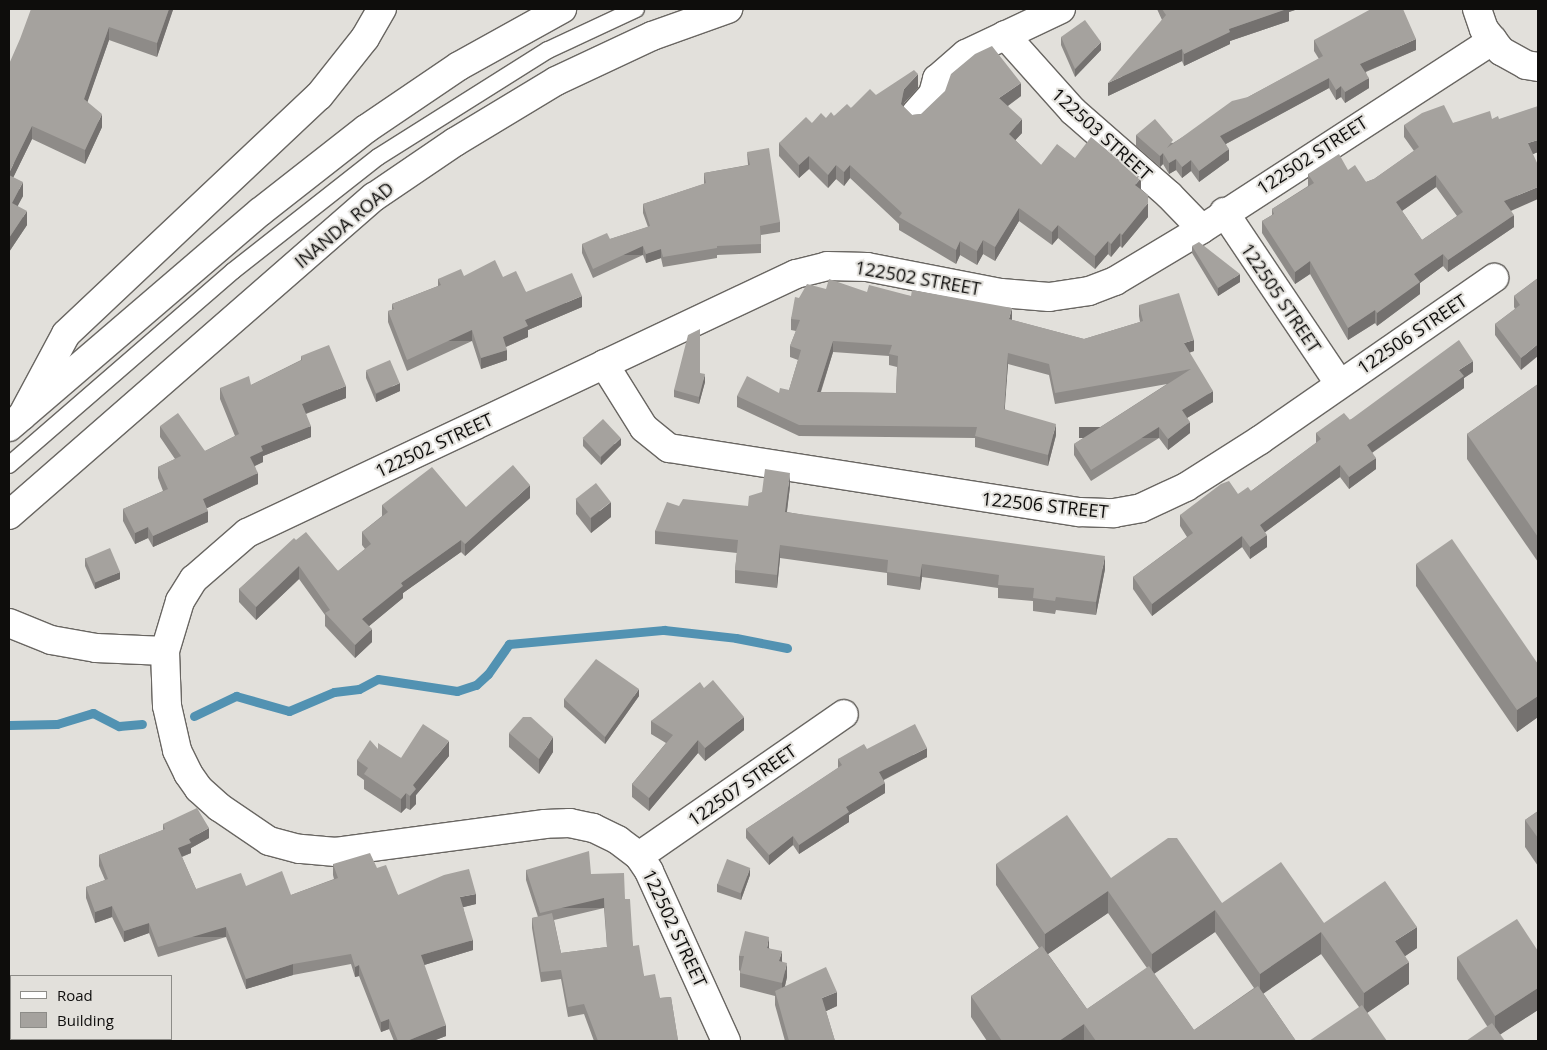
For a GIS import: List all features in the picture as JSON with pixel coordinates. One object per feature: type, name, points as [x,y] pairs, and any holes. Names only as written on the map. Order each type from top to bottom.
[{"type":"street","points":[[16,422],[66,334],[319,96],[365,38],[382,9]]},
{"type":"street","points":[[16,422],[260,212],[366,129],[459,66],[562,9]]},
{"type":"street","name":"INANDA ROAD","points":[[9,515],[374,197],[455,142],[556,81],[652,36],[728,9]]},
{"type":"street","points":[[916,113],[934,94],[937,79],[955,62],[1061,9]]},
{"type":"street","points":[[1477,9],[1484,29],[1501,51],[1526,65],[1538,67]]},
{"type":"street","name":"122503 STREET","points":[[1006,35],[1072,111],[1169,194],[1202,229]]},
{"type":"street","name":"122502 STREET","points":[[726,1041],[668,908],[639,856],[618,840],[593,828],[570,823],[493,829],[336,852],[299,849],[269,841],[219,807],[199,789],[188,773],[178,750],[166,706],[165,651],[180,601],[194,579],[247,533],[796,274],[827,266],[867,267],[1001,293],[1071,295],[1115,281],[1202,229],[1224,212],[1493,40]]},
{"type":"street","name":"122505 STREET","points":[[1224,212],[1339,383]]},
{"type":"street","name":"122506 STREET","points":[[604,364],[644,428],[669,448],[1088,512],[1114,513],[1164,500],[1260,440],[1339,383],[1494,278]]},
{"type":"street","points":[[9,623],[51,640],[96,648],[165,651]]},
{"type":"street","name":"122507 STREET","points":[[639,856],[844,714]]},
{"type":"lane","points":[[9,465],[233,271],[378,157],[548,50],[636,9]]},
{"type":"building","points":[[31,9],[169,9],[157,43],[109,27],[84,99],[102,114],[85,150],[32,126],[9,173],[9,64]]},
{"type":"building","points":[[1162,9],[1287,9],[1229,29],[1230,32],[1184,54],[1182,49],[1108,83],[1166,15]]},
{"type":"building","points":[[1371,9],[1403,9],[1416,39],[1360,64],[1369,78],[1345,92],[1341,86],[1336,90],[1329,78],[1220,136],[1229,149],[1199,171],[1191,160],[1182,167],[1176,159],[1169,163],[1163,153],[1160,156],[1136,135],[1155,119],[1173,140],[1167,148],[1232,101],[1248,97],[1323,56],[1314,40]]},
{"type":"building","points":[[1085,20],[1101,42],[1075,69],[1061,37]]},
{"type":"building","points":[[992,46],[1021,83],[999,98],[1022,119],[1009,134],[1041,165],[1057,144],[1075,158],[1091,137],[1141,178],[1135,185],[1148,195],[1148,203],[1122,235],[1120,233],[1111,244],[1108,241],[1095,256],[1058,225],[1052,232],[1019,208],[995,247],[983,240],[977,251],[960,241],[956,250],[899,217],[902,213],[850,165],[844,172],[836,165],[828,175],[809,156],[799,165],[779,143],[806,117],[812,123],[821,113],[826,118],[831,112],[834,116],[847,104],[851,108],[870,89],[876,95],[914,70],[918,74],[904,89],[901,104],[912,115],[921,114],[945,91],[951,74],[975,54]]},
{"type":"building","points":[[1444,105],[1453,123],[1490,111],[1492,119],[1498,116],[1499,119],[1538,106],[1538,140],[1528,143],[1538,165],[1538,187],[1504,201],[1514,215],[1448,260],[1443,254],[1414,274],[1420,282],[1377,313],[1375,310],[1348,328],[1310,261],[1295,272],[1262,221],[1274,214],[1272,209],[1314,183],[1308,174],[1339,154],[1348,170],[1355,165],[1366,182],[1374,179],[1419,147],[1404,125],[1422,113]],"holes":[[[1436,175],[1463,212],[1422,240],[1396,202]]]},
{"type":"building","points":[[769,148],[780,222],[760,226],[761,244],[717,246],[717,248],[663,257],[661,249],[646,254],[643,246],[593,269],[582,244],[607,233],[610,239],[650,226],[643,204],[706,183],[704,173],[750,165],[747,152]]},
{"type":"building","points":[[9,175],[23,182],[12,203],[27,211],[9,238]]},
{"type":"building","points":[[1199,242],[1240,274],[1218,288],[1192,246]]},
{"type":"building","points":[[495,260],[503,277],[516,271],[526,292],[572,273],[582,296],[525,320],[528,326],[503,337],[507,350],[481,358],[472,330],[407,360],[388,311],[394,309],[392,304],[441,285],[438,279],[461,269],[464,276]]},
{"type":"building","points":[[1538,278],[1538,344],[1521,358],[1495,324],[1520,305],[1514,296]]},
{"type":"building","points":[[829,279],[867,292],[869,285],[911,296],[912,290],[1012,308],[1009,319],[1084,339],[1143,321],[1139,305],[1179,293],[1194,340],[1184,343],[1213,391],[1182,410],[1190,422],[1168,439],[1159,427],[1091,470],[1074,444],[1191,369],[1055,393],[1049,364],[1008,353],[1004,409],[1056,424],[1048,455],[975,436],[977,427],[799,425],[737,396],[747,376],[779,393],[780,388],[789,390],[801,350],[790,346],[800,320],[791,319],[795,297],[799,298],[807,284],[826,289]],"holes":[[[833,341],[892,345],[889,354],[898,356],[896,393],[817,392]]]},
{"type":"building","points":[[700,329],[700,373],[705,374],[699,397],[674,390],[688,335]]},
{"type":"building","points":[[1459,340],[1473,361],[1459,370],[1464,376],[1367,445],[1376,458],[1349,477],[1340,465],[1260,525],[1267,535],[1250,547],[1242,536],[1152,604],[1133,577],[1193,533],[1180,515],[1221,484],[1229,481],[1238,494],[1248,487],[1251,491],[1321,439],[1316,433],[1344,413],[1350,420]]},
{"type":"building","points":[[329,345],[346,386],[302,404],[311,426],[261,446],[263,451],[250,457],[258,473],[203,499],[208,511],[153,536],[148,527],[135,533],[123,509],[168,489],[158,467],[181,456],[160,426],[178,413],[205,451],[239,434],[220,388],[249,376],[251,385],[302,360],[301,356]]},
{"type":"building","points":[[390,360],[400,383],[376,393],[366,370]]},
{"type":"building","points":[[1538,384],[1538,537],[1467,434]]},
{"type":"building","points":[[603,419],[621,438],[600,457],[583,438]]},
{"type":"building","points":[[513,465],[530,485],[465,544],[461,540],[401,583],[403,586],[362,619],[372,629],[355,645],[325,613],[330,610],[299,566],[256,607],[239,589],[294,538],[296,540],[306,532],[338,571],[371,544],[362,532],[388,512],[382,505],[432,467],[466,507]]},
{"type":"building","points":[[765,469],[790,473],[785,512],[1105,556],[1096,602],[1056,597],[1055,601],[1033,598],[1034,588],[998,585],[999,575],[922,564],[920,577],[887,572],[888,560],[780,545],[777,575],[735,570],[738,540],[655,531],[667,502],[679,506],[683,499],[748,506],[749,496],[762,492]]},
{"type":"building","points":[[596,483],[611,502],[590,518],[576,499]]},
{"type":"building","points":[[1452,539],[1538,664],[1538,696],[1517,710],[1416,564]]},
{"type":"building","points":[[110,548],[120,572],[95,582],[85,559]]},
{"type":"building","points":[[596,659],[639,689],[605,737],[564,699]]},
{"type":"building","points":[[713,680],[744,717],[705,748],[698,740],[649,798],[632,784],[673,735],[651,721],[700,682],[704,688]]},
{"type":"building","points":[[523,717],[531,717],[553,737],[539,759],[509,733]]},
{"type":"building","points":[[423,724],[449,741],[413,785],[416,789],[410,796],[406,793],[401,799],[364,774],[368,768],[357,760],[370,740],[378,749],[378,743],[401,758]]},
{"type":"building","points":[[915,724],[927,748],[879,772],[885,783],[846,807],[849,812],[799,845],[793,836],[769,855],[746,829],[842,765],[838,759],[864,744],[867,749]]},
{"type":"building","points":[[197,808],[209,828],[189,839],[191,843],[178,848],[196,889],[241,873],[246,886],[282,871],[291,895],[338,878],[333,864],[370,853],[377,868],[386,865],[398,895],[444,875],[469,869],[476,894],[460,897],[473,940],[421,955],[446,1025],[407,1041],[398,1041],[389,1019],[381,1022],[359,965],[355,967],[351,954],[293,964],[246,979],[226,927],[158,947],[149,923],[124,931],[112,906],[95,912],[86,887],[108,879],[99,855],[165,829],[163,824]]},
{"type":"building","points":[[1538,811],[1538,838],[1525,820]]},
{"type":"building","points":[[1067,815],[1111,878],[1168,838],[1177,838],[1222,903],[1281,862],[1324,923],[1385,881],[1417,927],[1395,941],[1409,962],[1364,993],[1321,932],[1260,974],[1215,910],[1152,954],[1108,891],[1045,934],[996,864]]},
{"type":"building","points":[[589,851],[591,874],[624,873],[625,899],[630,899],[633,946],[639,945],[644,976],[655,974],[660,998],[671,997],[678,1040],[598,1041],[584,1004],[568,1007],[561,970],[541,972],[532,918],[552,913],[561,953],[607,947],[604,898],[540,913],[526,870]]},
{"type":"building","points":[[727,859],[750,868],[741,893],[717,884]]},
{"type":"building","points":[[1517,919],[1538,951],[1538,988],[1495,1016],[1457,957]]},
{"type":"building","points":[[745,931],[769,937],[767,948],[782,951],[779,961],[787,963],[782,983],[740,973],[744,956],[739,956]]},
{"type":"building","points":[[1042,946],[1087,1009],[1149,966],[1194,1030],[1258,986],[1296,1041],[1096,1041],[1084,1024],[1059,1041],[1002,1041],[971,996]]},
{"type":"building","points":[[826,967],[837,992],[822,998],[835,1041],[789,1041],[775,991]]},
{"type":"building","points":[[1362,1005],[1387,1041],[1309,1041]]},
{"type":"building","points":[[1492,1023],[1505,1041],[1466,1041]]},
{"type":"waterway","points":[[194,716],[236,696],[289,711],[334,692],[359,689],[378,679],[457,691],[476,685],[488,674],[509,644],[664,630],[736,638],[787,648]]},
{"type":"waterway","points":[[9,725],[57,724],[93,713],[119,726],[142,724]]}]
